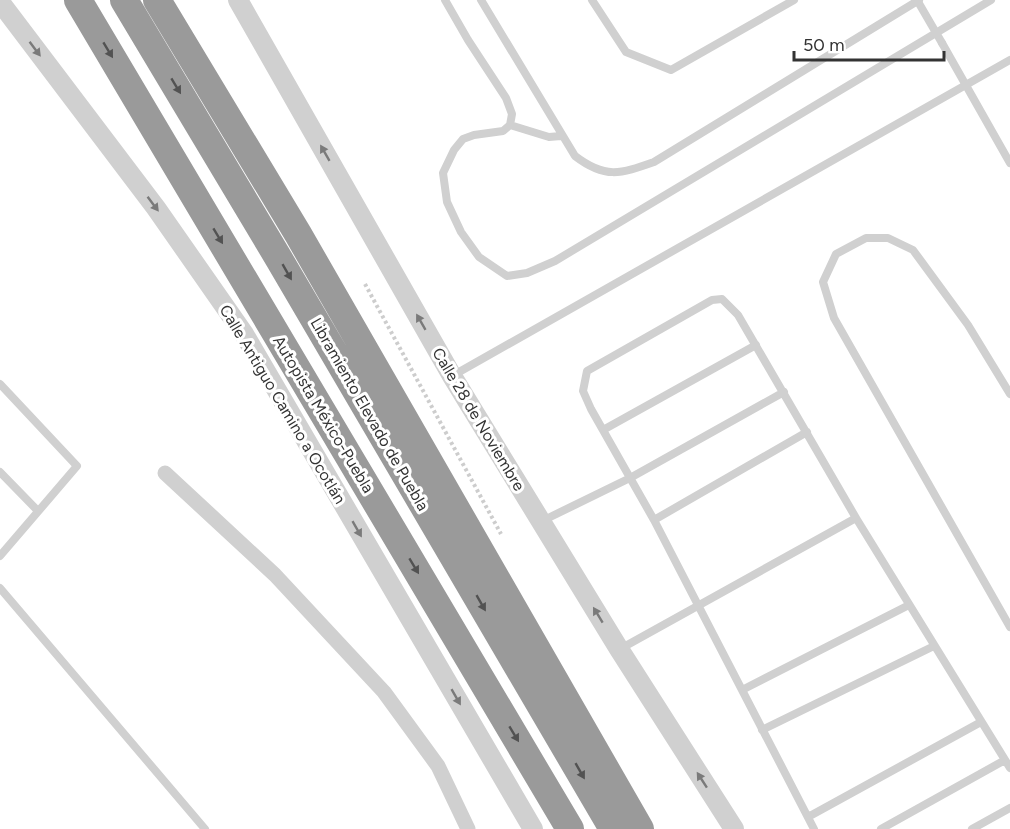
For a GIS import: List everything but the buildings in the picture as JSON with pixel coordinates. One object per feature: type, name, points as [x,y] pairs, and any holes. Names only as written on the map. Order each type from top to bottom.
[{"type":"highway","name":"Autopista México-Puebla","points":[[78,0],[570,829]]},
{"type":"highway","name":"Libramiento Elevado de Puebla","points":[[124,0],[285,269],[613,829]]},
{"type":"highway","name":"Libramiento Elevado de Puebla","points":[[157,0],[310,254],[640,829]]},
{"type":"highway","points":[[177,0],[648,829]]},
{"type":"street","name":"Calle 28 de Noviembre","points":[[238,0],[452,376],[619,649],[734,829]]},
{"type":"street","name":"Calle Antiguo Camino a Ocotlán","points":[[0,2],[156,208],[244,334],[533,829]]},
{"type":"street","points":[[165,473],[275,575],[384,692],[438,766],[468,829]]},
{"type":"lane","points":[[445,0],[506,98],[512,114],[510,125],[503,131],[463,139],[454,150],[443,173],[447,202],[461,232],[479,257],[507,276],[527,273],[555,261],[991,0]]},
{"type":"lane","points":[[481,0],[574,156],[590,168],[606,172],[624,172],[654,162],[918,0],[1010,163]]},
{"type":"lane","points":[[592,0],[626,52],[671,70],[794,0]]},
{"type":"lane","points":[[452,376],[1010,60]]},
{"type":"lane","points":[[510,125],[549,137],[561,135]]},
{"type":"lane","points":[[1010,394],[968,325],[913,250],[888,238],[866,238],[836,254],[823,282],[834,318],[1010,627]]},
{"type":"lane","points":[[814,829],[654,520],[583,391],[587,371],[712,300],[722,299],[738,315],[856,518],[1010,768]]},
{"type":"lane","points":[[603,430],[756,345]]},
{"type":"lane","points":[[0,384],[77,466],[0,556]]},
{"type":"lane","points":[[541,521],[630,478],[784,392]]},
{"type":"lane","points":[[654,520],[807,432]]},
{"type":"lane","points":[[0,472],[39,511]]},
{"type":"lane","points":[[619,649],[856,518]]},
{"type":"lane","points":[[0,588],[205,829]]},
{"type":"lane","points":[[742,690],[909,605]]},
{"type":"lane","points":[[762,730],[934,646]]},
{"type":"lane","points":[[808,817],[981,722]]},
{"type":"lane","points":[[880,829],[1005,760]]},
{"type":"lane","points":[[972,829],[1010,808]]},
{"type":"path","points":[[365,284],[506,543]]}]
